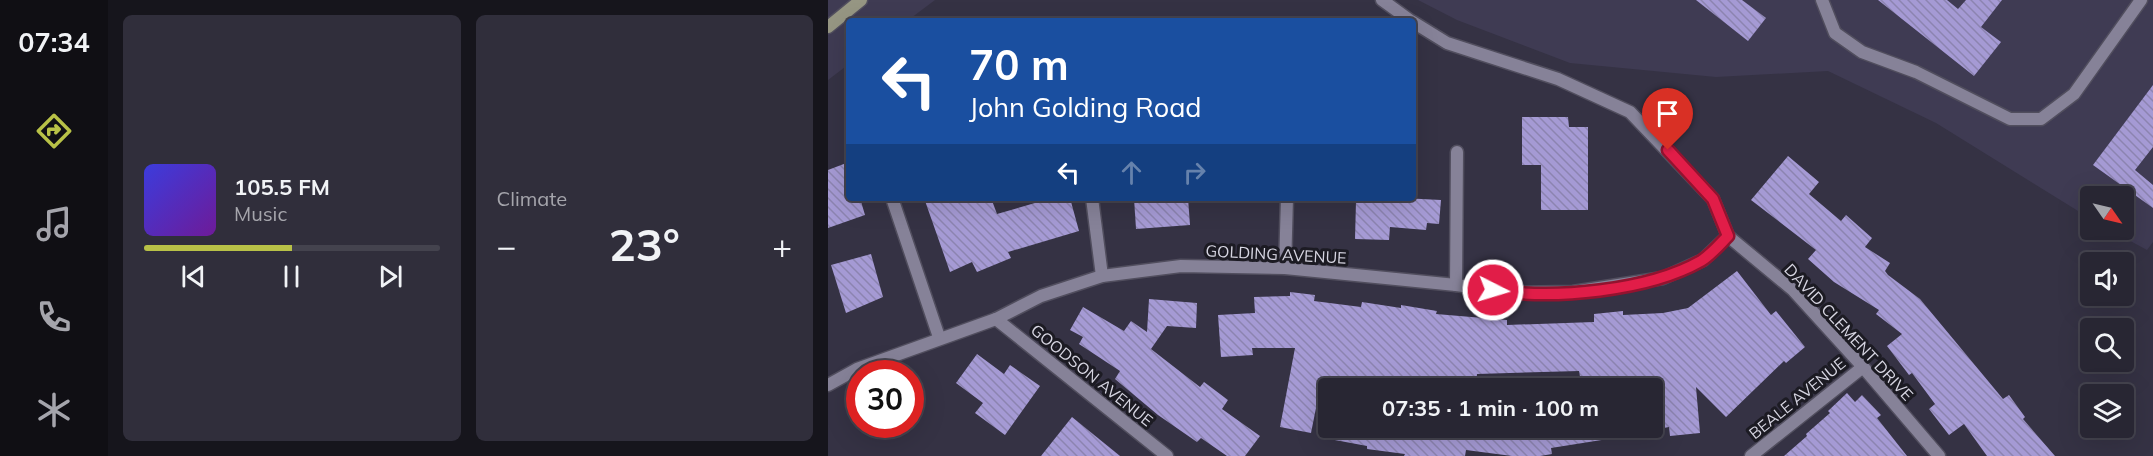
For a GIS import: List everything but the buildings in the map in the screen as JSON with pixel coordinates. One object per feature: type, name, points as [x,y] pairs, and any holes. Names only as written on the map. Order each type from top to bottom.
[{"type":"street","points":[[828,27],[861,0]]},
{"type":"street","points":[[1382,0],[1407,18]]},
{"type":"street","points":[[1822,0],[1835,33],[1862,52],[1916,72],[2010,119],[2041,119],[2074,94],[2141,0]]},
{"type":"street","points":[[1416,24],[1447,43],[1558,79],[1630,112],[1713,199],[1728,236]]},
{"type":"street","points":[[1456,285],[1457,152]]},
{"type":"street","points":[[893,201],[939,337]]},
{"type":"street","points":[[1092,201],[1102,276]]},
{"type":"street","points":[[1285,268],[1287,201]]},
{"type":"street","name":"GOLDING AVENUE","points":[[828,385],[857,369],[939,337],[996,319],[1041,296],[1102,276],[1181,266],[1285,268],[1456,285],[1512,293],[1573,292],[1663,278],[1703,260],[1728,236]]},
{"type":"street","name":"DAVID CLEMENT DRIVE","points":[[1728,236],[1792,290],[1863,367],[1939,456]]},
{"type":"street","name":"GOODSON AVENUE","points":[[996,319],[1167,456]]},
{"type":"street","name":"BEALE AVENUE","points":[[1751,456],[1863,367]]},
{"type":"shaded area","points":[[828,0],[935,0],[911,18],[846,18],[846,66],[828,80]]},
{"type":"shaded area","points":[[1418,0],[2153,0],[2153,242],[2147,250],[2128,240],[2134,240],[2134,186],[2080,186],[2080,212],[1936,123],[1828,71],[1716,77],[1570,63],[1457,20]]},
{"type":"route","points":[[1493,290],[1512,293],[1573,292],[1614,287],[1663,278],[1703,260],[1728,236],[1713,199],[1668,150]]}]
